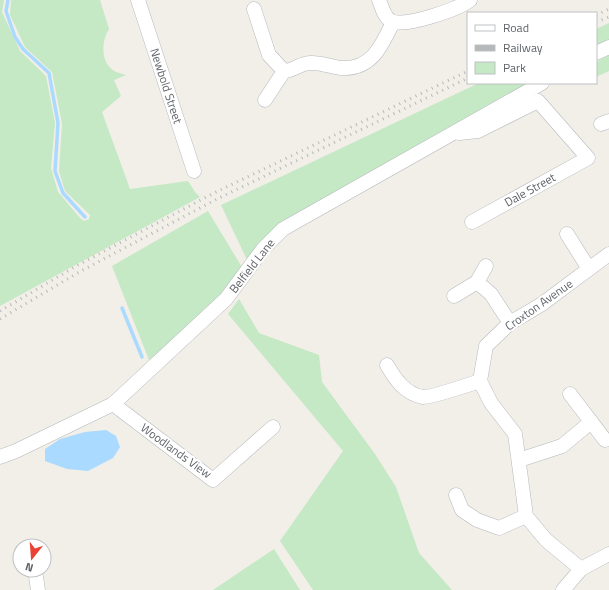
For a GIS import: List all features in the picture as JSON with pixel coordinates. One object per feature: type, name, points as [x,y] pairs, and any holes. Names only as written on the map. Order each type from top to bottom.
[{"type":"street","name":"Newbold Street","points":[[138,0],[194,171]]},
{"type":"street","points":[[379,0],[385,15],[392,22],[400,24],[410,23],[458,7],[470,0]]},
{"type":"street","points":[[254,9],[268,55],[284,71],[289,71],[309,62],[342,68],[357,66],[368,61],[376,54],[392,22]]},
{"type":"street","points":[[597,53],[609,47]]},
{"type":"street","points":[[265,100],[284,71]]},
{"type":"street","name":"Belfield Lane","points":[[0,457],[113,404],[226,299],[263,249],[283,229],[540,84]]},
{"type":"street","name":"Dale Street","points":[[452,133],[478,131],[538,101],[588,158],[472,222]]},
{"type":"street","points":[[567,234],[589,269]]},
{"type":"street","name":"Croxton Avenue","points":[[480,382],[486,346],[510,323],[542,304],[609,254]]},
{"type":"street","points":[[454,296],[477,282],[486,266]]},
{"type":"street","points":[[477,282],[492,294],[510,323]]},
{"type":"street","points":[[387,365],[397,382],[409,391],[424,397],[480,382],[491,403],[515,434],[526,516],[546,540],[581,569]]},
{"type":"street","points":[[570,394],[605,440]]},
{"type":"street","name":"Woodlands View","points":[[113,404],[213,480],[273,427]]},
{"type":"street","points":[[519,460],[562,446],[591,422]]},
{"type":"street","points":[[456,496],[462,510],[477,520],[499,528],[526,516]]},
{"type":"street","points":[[563,590],[581,569],[609,554]]},
{"type":"street","points":[[36,578],[38,590]]},
{"type":"green space","points":[[0,0],[4,0],[2,12],[20,51],[46,76],[55,123],[51,168],[58,192],[80,218],[84,221],[89,219],[90,215],[65,191],[59,171],[62,124],[52,72],[25,47],[10,15],[11,0],[100,0],[109,29],[103,46],[107,64],[116,72],[126,75],[114,80],[121,96],[102,112],[130,189],[188,181],[200,197],[0,306]]},
{"type":"green space","points":[[609,23],[609,40],[597,46],[597,29]]},
{"type":"green space","points":[[609,55],[609,71],[597,77],[597,61]]},
{"type":"green space","points":[[477,84],[526,84],[299,215],[248,262],[221,205]]},
{"type":"green space","points":[[208,211],[243,269],[223,297],[149,360],[112,266]]},
{"type":"green space","points":[[239,299],[259,333],[319,355],[322,382],[375,454],[396,487],[419,553],[452,590],[313,590],[280,541],[343,451],[228,314]]},
{"type":"green space","points":[[274,549],[300,590],[213,590]]},
{"type":"water","points":[[106,430],[116,436],[120,447],[113,458],[88,471],[67,469],[45,461],[45,449],[60,439],[85,432]]},
{"type":"waterway","points":[[8,0],[6,11],[15,37],[23,49],[49,73],[58,123],[55,171],[63,193],[85,217]]},
{"type":"waterway","points":[[122,308],[142,357]]},
{"type":"railway","points":[[597,15],[609,9]]},
{"type":"railway","points":[[597,22],[609,17]]},
{"type":"railway","points":[[0,311],[78,265],[214,193],[467,71]]},
{"type":"railway","points":[[0,319],[81,271],[217,199],[467,78]]}]
